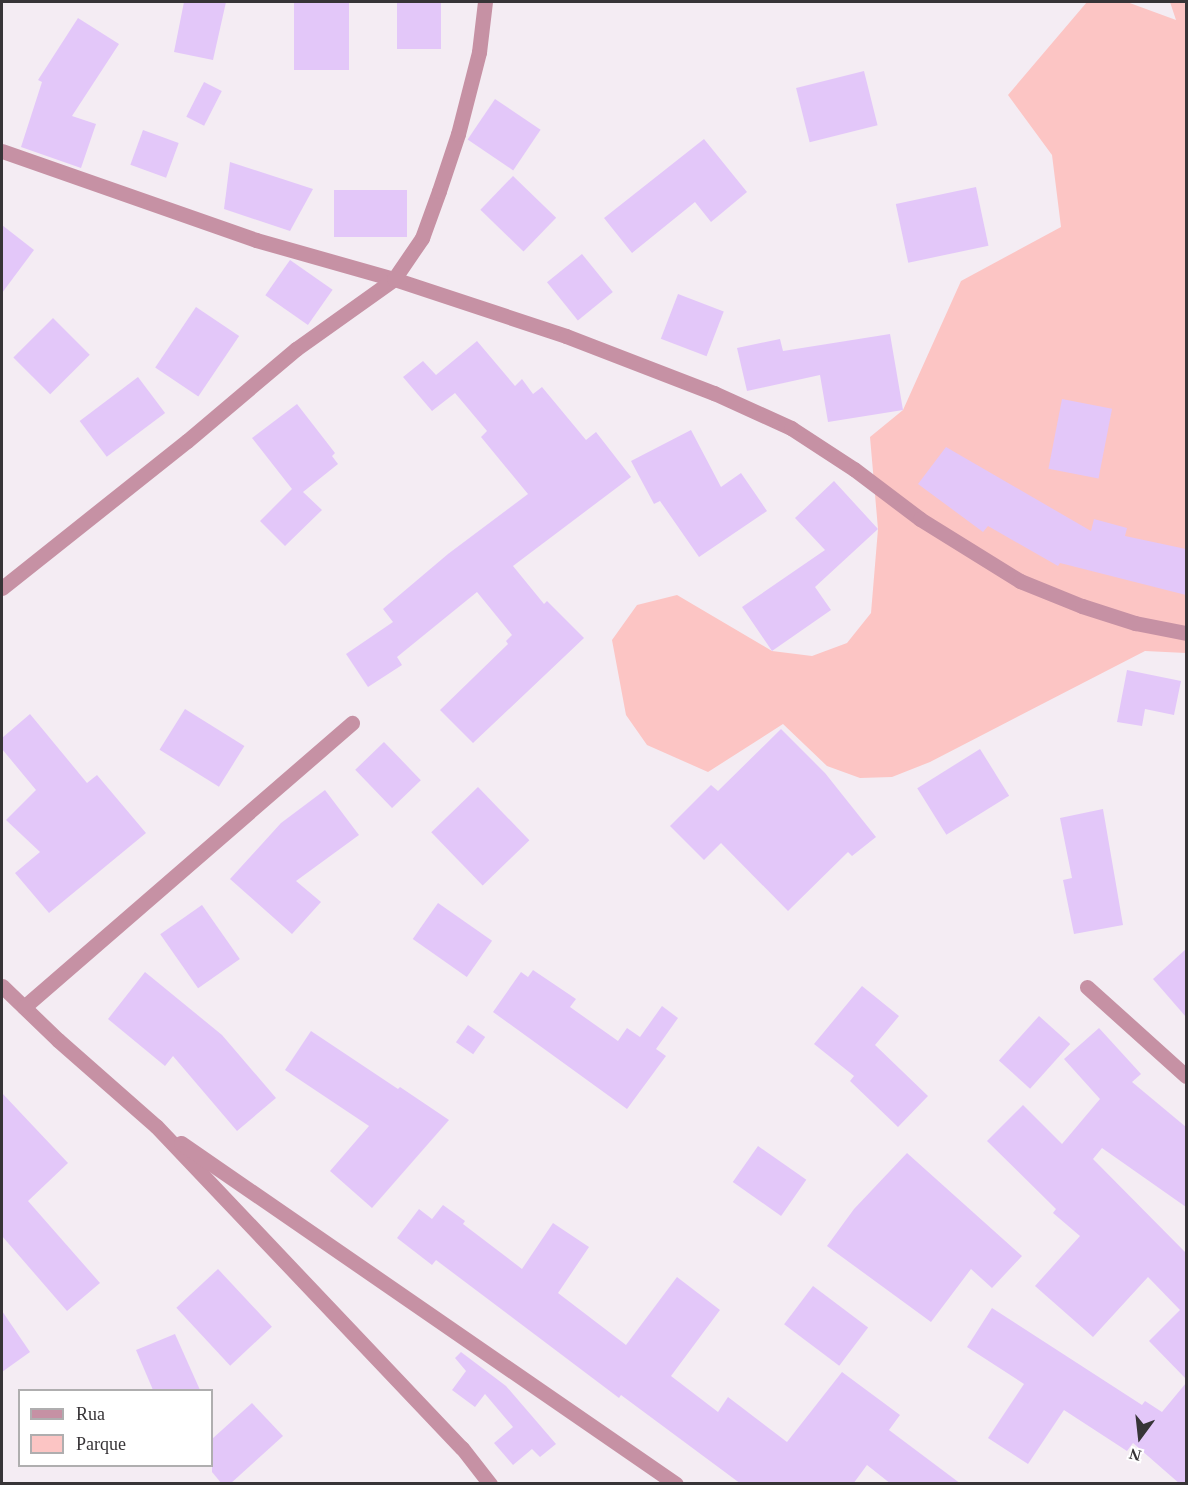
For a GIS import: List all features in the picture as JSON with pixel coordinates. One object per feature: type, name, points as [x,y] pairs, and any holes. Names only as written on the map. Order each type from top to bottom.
[{"type":"street","points":[[2,588],[187,441],[296,349],[393,279],[422,238],[454,146],[479,52],[485,2]]},
{"type":"street","points":[[2,151],[256,240],[393,279],[566,336],[714,393],[791,428],[854,469],[920,519],[1020,581],[1082,606],[1135,623],[1186,633]]},
{"type":"street","points":[[24,1007],[352,723]]},
{"type":"street","points":[[2,986],[156,1126],[462,1448],[490,1484]]},
{"type":"street","points":[[1087,987],[1186,1076]]},
{"type":"street","points":[[156,1126],[676,1484]]},
{"type":"green space","points":[[1087,2],[1127,2],[1176,20],[1170,2],[1186,2],[1186,653],[1145,651],[930,762],[892,777],[860,778],[827,766],[783,724],[708,772],[647,745],[626,715],[612,640],[637,605],[677,595],[772,651],[812,656],[847,643],[871,613],[878,529],[870,437],[903,410],[961,281],[1061,227],[1052,155],[1008,95]]},
{"type":"building","points":[[184,2],[226,2],[213,60],[174,52]]},
{"type":"building","points":[[294,2],[349,2],[349,70],[294,70]]},
{"type":"building","points":[[397,2],[441,2],[441,49],[397,49]]},
{"type":"building","points":[[78,18],[119,44],[72,116],[96,124],[81,168],[21,147],[42,82],[38,80]]},
{"type":"building","points":[[864,71],[878,125],[810,142],[796,88]]},
{"type":"building","points":[[204,82],[222,91],[204,126],[186,117]]},
{"type":"building","points":[[495,99],[541,130],[513,170],[468,140]]},
{"type":"building","points":[[143,130],[179,143],[166,178],[130,165]]},
{"type":"building","points":[[704,139],[747,192],[711,222],[695,202],[632,253],[604,218]]},
{"type":"building","points":[[230,162],[313,189],[290,231],[224,209]]},
{"type":"building","points":[[513,176],[556,218],[524,251],[480,210]]},
{"type":"building","points":[[976,187],[988,246],[908,263],[896,204]]},
{"type":"building","points":[[334,190],[407,190],[407,237],[334,237]]},
{"type":"building","points":[[2,225],[34,250],[2,293]]},
{"type":"building","points":[[582,254],[613,292],[578,320],[547,282]]},
{"type":"building","points":[[290,260],[333,290],[308,325],[265,295]]},
{"type":"building","points":[[678,294],[724,312],[707,356],[661,339]]},
{"type":"building","points":[[196,307],[239,336],[198,397],[155,368]]},
{"type":"building","points":[[53,318],[90,355],[50,394],[13,358]]},
{"type":"building","points":[[890,334],[903,410],[828,422],[820,375],[747,391],[737,348],[780,339],[783,351]]},
{"type":"building","points":[[477,341],[515,386],[522,379],[533,394],[542,387],[586,440],[596,432],[631,477],[513,566],[544,604],[547,601],[584,638],[473,743],[440,710],[508,644],[506,641],[512,635],[477,592],[397,657],[402,665],[368,687],[346,654],[393,622],[383,609],[448,554],[528,494],[481,437],[487,431],[455,393],[432,411],[403,377],[423,361],[436,375]]},
{"type":"building","points":[[138,377],[165,413],[107,457],[80,421]]},
{"type":"building","points":[[1062,399],[1112,409],[1099,478],[1048,469]]},
{"type":"building","points":[[297,404],[335,453],[332,456],[338,464],[303,492],[322,510],[285,546],[260,521],[292,489],[252,438]]},
{"type":"building","points":[[691,430],[721,487],[741,473],[767,511],[699,557],[660,501],[654,504],[631,461]]},
{"type":"building","points":[[946,447],[1091,531],[1094,519],[1127,528],[1125,536],[1186,549],[1186,595],[1060,563],[1058,566],[988,526],[983,532],[918,484]]},
{"type":"building","points":[[834,481],[878,529],[815,587],[831,610],[772,651],[742,607],[825,550],[795,518]]},
{"type":"building","points":[[1127,670],[1181,681],[1174,715],[1145,709],[1142,726],[1117,722]]},
{"type":"building","points":[[185,709],[244,746],[219,787],[160,750]]},
{"type":"building","points":[[30,714],[87,783],[97,775],[146,833],[49,913],[15,873],[40,852],[6,820],[36,790],[2,749],[2,738]]},
{"type":"building","points":[[781,729],[825,773],[876,837],[852,856],[848,852],[788,911],[721,843],[704,860],[670,826],[711,785],[718,791]]},
{"type":"building","points":[[384,742],[421,780],[392,808],[355,770]]},
{"type":"building","points":[[980,749],[1009,796],[946,835],[917,788]]},
{"type":"building","points":[[478,787],[529,840],[483,885],[431,832]]},
{"type":"building","points":[[325,790],[359,835],[296,881],[321,902],[292,934],[230,879],[281,823]]},
{"type":"building","points":[[1103,809],[1123,925],[1074,934],[1063,880],[1072,878],[1060,818]]},
{"type":"building","points":[[438,903],[492,941],[467,977],[413,939]]},
{"type":"building","points":[[202,905],[240,959],[198,988],[160,934]]},
{"type":"building","points":[[1186,949],[1186,1017],[1153,979]]},
{"type":"building","points":[[533,970],[576,999],[570,1007],[618,1041],[627,1028],[640,1037],[662,1006],[678,1018],[656,1049],[666,1056],[627,1109],[493,1012],[521,972],[528,977]]},
{"type":"building","points":[[145,972],[222,1035],[276,1098],[237,1131],[173,1056],[165,1066],[108,1019]]},
{"type":"building","points":[[862,986],[899,1016],[875,1045],[928,1096],[898,1127],[850,1081],[854,1076],[814,1044]]},
{"type":"building","points":[[1039,1016],[1070,1044],[1030,1089],[999,1061]]},
{"type":"building","points":[[468,1025],[485,1037],[473,1054],[456,1042]]},
{"type":"building","points":[[1099,1028],[1141,1074],[1132,1082],[1186,1127],[1186,1207],[1102,1148],[1093,1159],[1186,1253],[1186,1379],[1149,1341],[1180,1310],[1148,1277],[1093,1337],[1035,1286],[1080,1236],[1053,1213],[1056,1209],[987,1141],[1023,1105],[1062,1144],[1100,1099],[1064,1059]]},
{"type":"building","points":[[311,1031],[449,1120],[372,1208],[330,1171],[369,1126],[285,1070]]},
{"type":"building","points":[[2,1093],[68,1163],[28,1201],[100,1283],[67,1311],[2,1236]]},
{"type":"building","points":[[758,1146],[806,1180],[781,1216],[733,1182]]},
{"type":"building","points":[[907,1153],[1022,1256],[992,1288],[971,1269],[931,1322],[827,1246],[854,1209]]},
{"type":"building","points":[[443,1205],[465,1221],[463,1224],[522,1269],[553,1223],[589,1247],[558,1293],[626,1345],[677,1277],[720,1310],[671,1376],[718,1412],[728,1397],[787,1442],[842,1372],[900,1415],[889,1430],[961,1484],[891,1484],[867,1465],[853,1484],[741,1484],[621,1395],[619,1398],[436,1260],[432,1265],[397,1238],[419,1209],[432,1219]]},
{"type":"building","points":[[218,1269],[272,1327],[230,1366],[176,1308]]},
{"type":"building","points":[[813,1286],[868,1328],[839,1366],[784,1324]]},
{"type":"building","points":[[992,1308],[1142,1405],[1145,1401],[1162,1412],[1186,1383],[1186,1484],[1180,1484],[1133,1443],[1127,1451],[1064,1410],[1028,1464],[988,1438],[1024,1384],[967,1347]]},
{"type":"building","points":[[2,1311],[30,1352],[2,1372]]},
{"type":"building","points":[[175,1334],[200,1389],[153,1389],[136,1350]]},
{"type":"building","points":[[461,1352],[506,1386],[556,1444],[540,1457],[532,1449],[513,1465],[494,1443],[513,1427],[485,1394],[475,1407],[452,1390],[466,1371],[455,1358]]},
{"type":"building","points":[[252,1403],[283,1436],[230,1484],[222,1484],[212,1472],[213,1438]]}]
